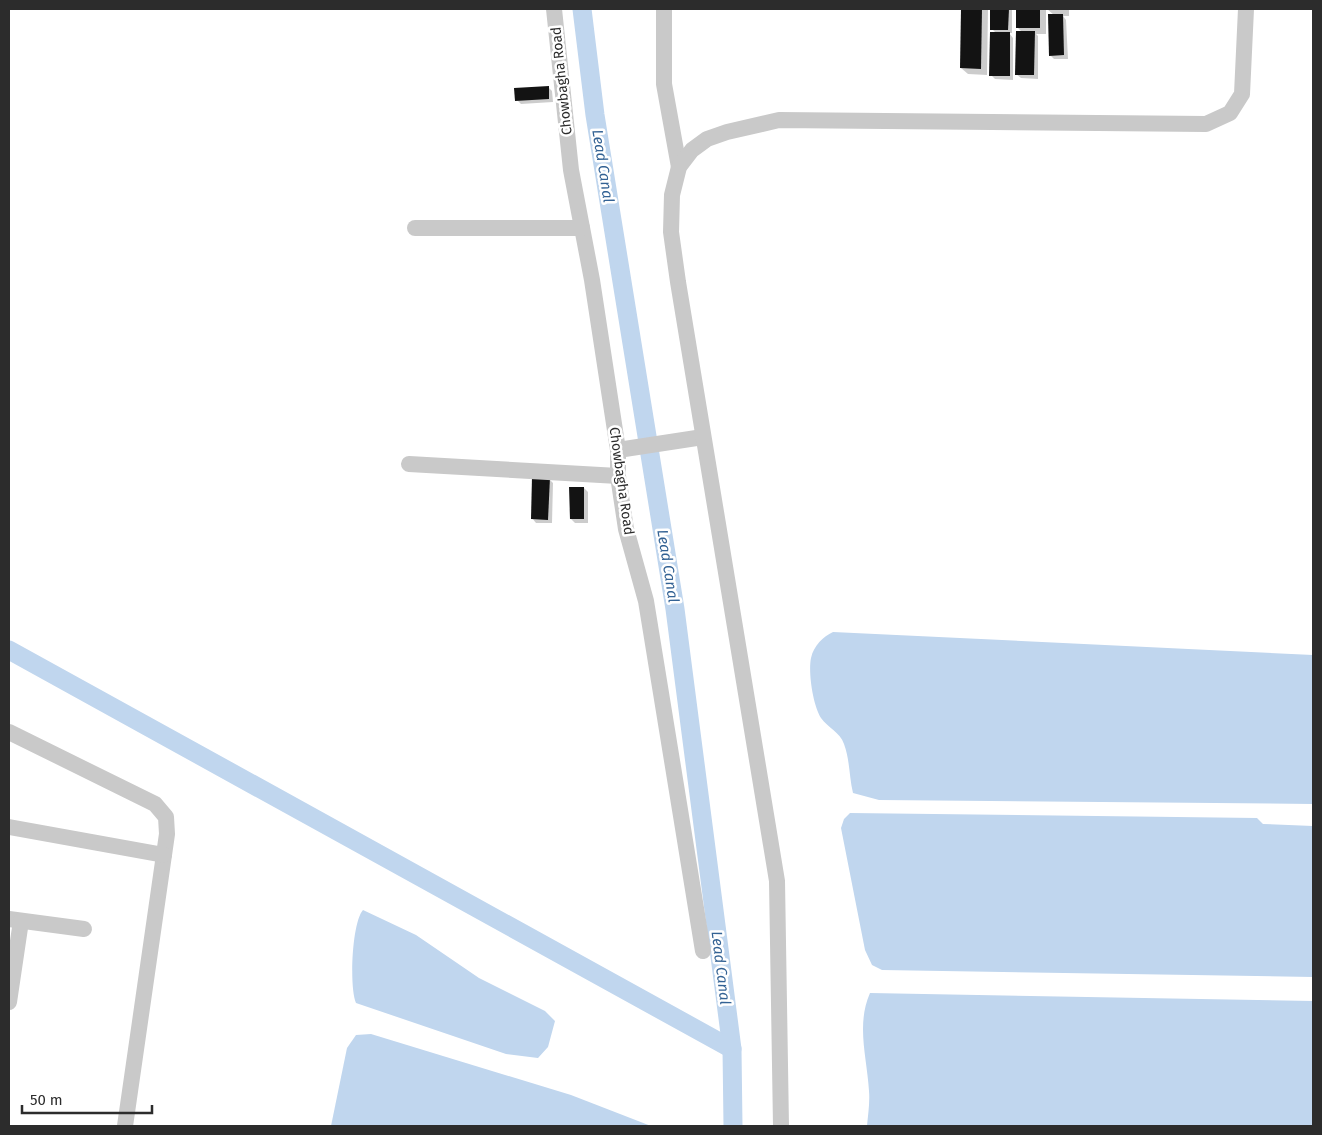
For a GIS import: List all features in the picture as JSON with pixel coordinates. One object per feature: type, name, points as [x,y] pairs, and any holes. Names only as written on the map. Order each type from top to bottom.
[{"type":"street","name":"Chowbagha Road","points":[[554,9],[571,170],[618,450],[618,476],[626,529],[646,602],[703,951]]},
{"type":"street","points":[[664,9],[664,84],[670,126],[679,167]]},
{"type":"street","points":[[781,1126],[781,976],[777,881],[703,438],[671,232],[672,195],[679,167],[692,150],[707,139],[779,120],[1206,124],[1230,113],[1242,94],[1246,9]]},
{"type":"street","points":[[415,228],[582,228]]},
{"type":"street","points":[[618,450],[703,438]]},
{"type":"street","points":[[409,464],[618,476]]},
{"type":"street","points":[[9,732],[155,804],[166,817],[167,834],[126,1126]]},
{"type":"street","points":[[9,827],[164,855]]},
{"type":"street","points":[[9,1002],[15,920],[84,929]]},
{"type":"water","points":[[833,632],[1313,655],[1313,804],[879,800],[853,793],[844,744],[840,736],[821,718],[816,705],[811,680],[810,664],[814,649],[822,639]]},
{"type":"water","points":[[850,813],[1257,818],[1263,824],[1313,826],[1313,977],[882,970],[872,965],[865,950],[841,828],[844,819]]},
{"type":"water","points":[[363,910],[416,935],[479,978],[545,1011],[555,1021],[548,1047],[538,1058],[506,1054],[356,1003],[352,970],[354,940],[359,917]]},
{"type":"water","points":[[870,993],[1313,1001],[1313,1126],[867,1126],[869,1095],[863,1029],[866,1005]]},
{"type":"water","points":[[371,1034],[571,1095],[651,1126],[331,1126],[347,1048],[356,1035]]},
{"type":"building","points":[[961,9],[982,9],[981,69],[960,68]]},
{"type":"building","points":[[990,9],[1009,9],[1008,30],[990,30]]},
{"type":"building","points":[[1016,9],[1040,9],[1040,28],[1016,28]]},
{"type":"building","points":[[1048,14],[1063,14],[1064,55],[1049,56]]},
{"type":"building","points":[[1016,31],[1035,31],[1034,75],[1015,75]]},
{"type":"building","points":[[990,32],[1010,32],[1010,76],[989,76]]},
{"type":"building","points":[[549,86],[549,99],[515,101],[514,88]]},
{"type":"building","points":[[532,477],[550,477],[548,520],[531,519]]},
{"type":"building","points":[[569,487],[584,487],[584,519],[570,519]]},
{"type":"waterway","name":"Lead Canal","points":[[582,9],[595,115],[675,609],[732,1049],[733,1126]]},
{"type":"waterway","points":[[9,650],[732,1049]]}]
